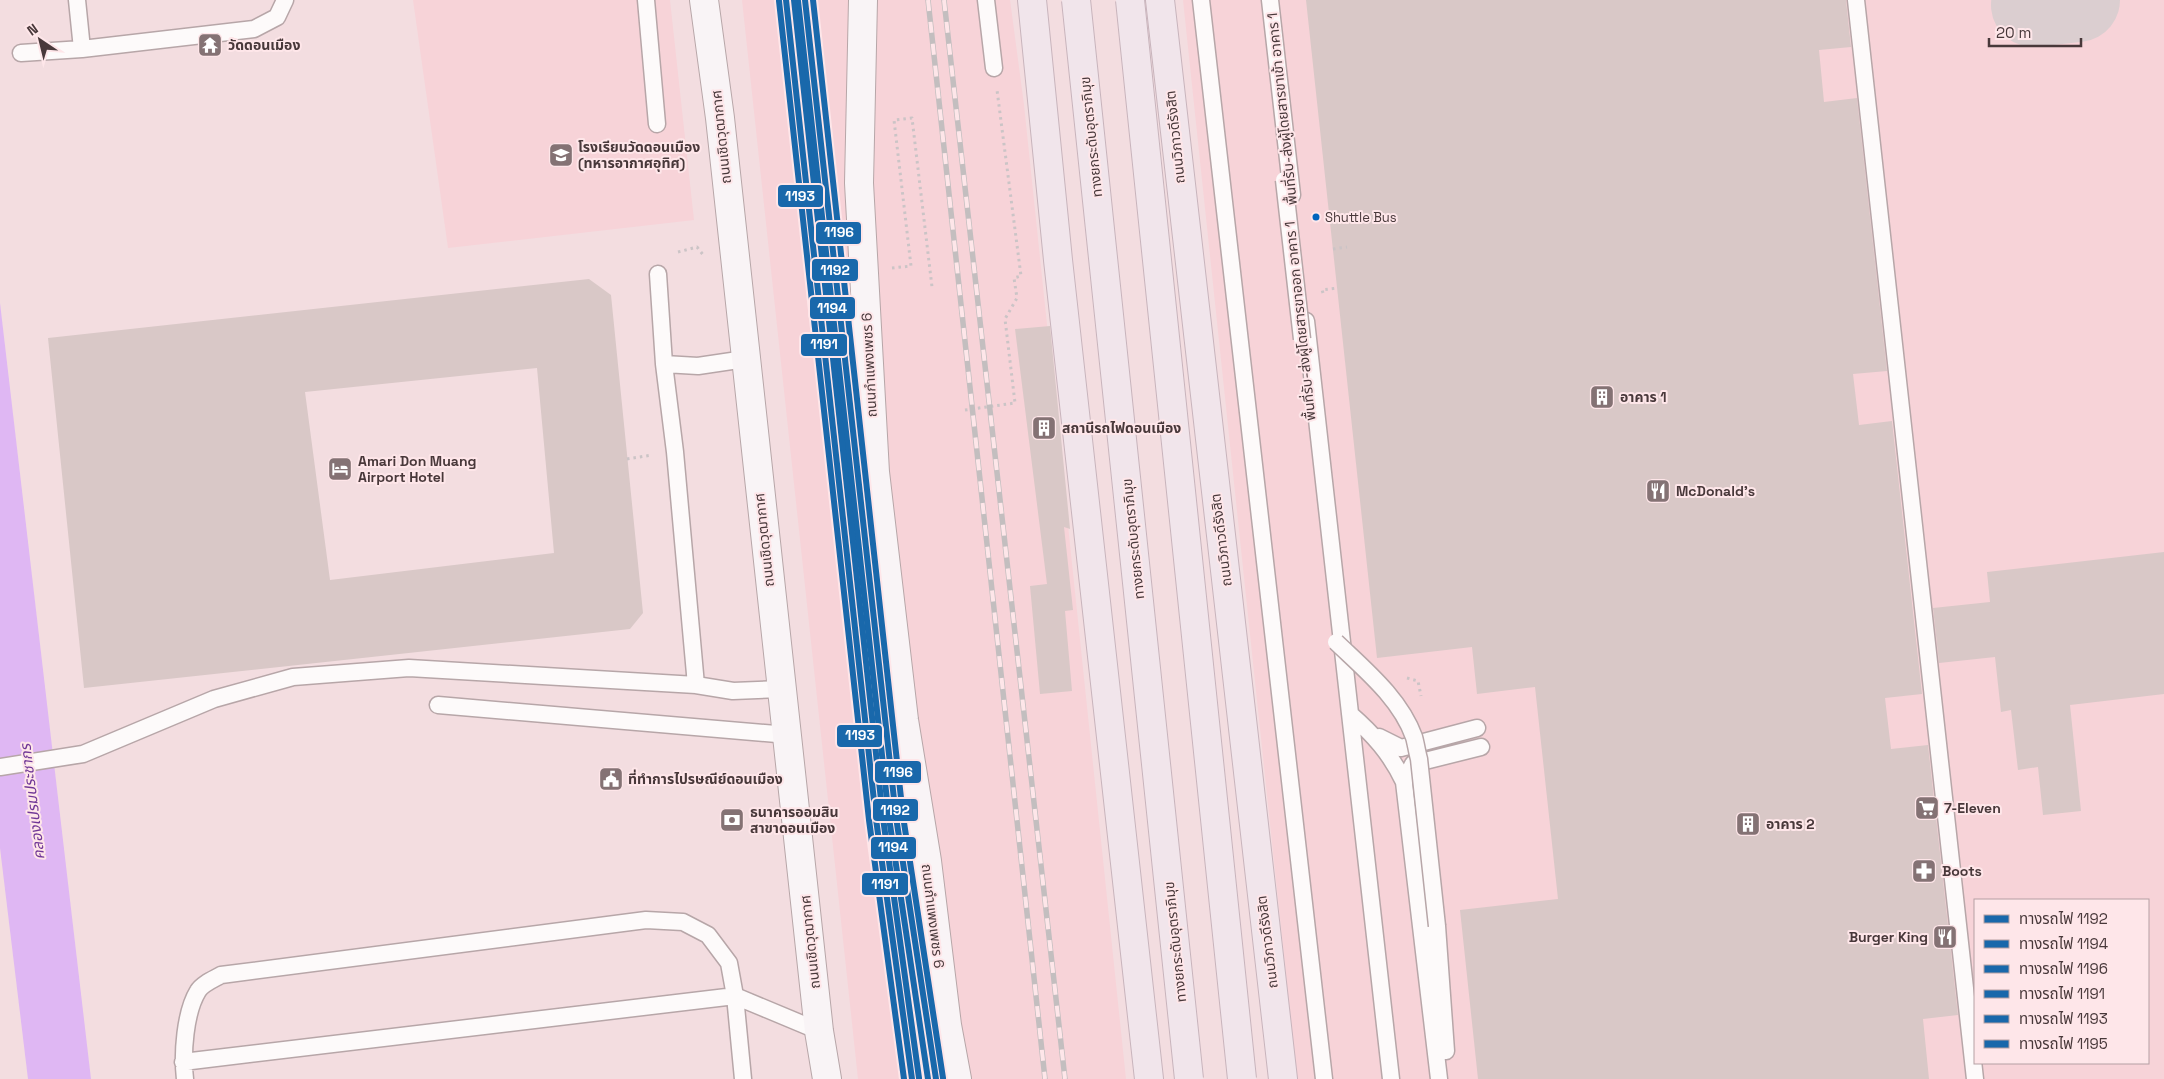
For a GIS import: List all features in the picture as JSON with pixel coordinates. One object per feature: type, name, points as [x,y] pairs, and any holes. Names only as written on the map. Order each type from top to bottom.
[{"type":"highway","points":[[1032,0],[1058,260],[1149,1079]]},
{"type":"highway","name":"ทางยกระดับอุตราภิมุข","points":[[1076,0],[1189,1079]]},
{"type":"highway","points":[[1130,0],[1242,1079]]},
{"type":"highway","name":"ถนนวิภาวดีรังสิต","points":[[1160,0],[1283,1079]]},
{"type":"main road","name":"ถนนเชิดวุฒากาศ","points":[[704,0],[720,118],[781,689],[788,735],[820,1031],[827,1079]]},
{"type":"main road","name":"ถนนกำแพงเพชร 6","points":[[798,0],[804,92],[850,498],[885,764],[898,889],[947,1025]]},
{"type":"main road","name":"ถนนกำแพงเพชร 6","points":[[863,0],[859,183],[875,472],[904,720],[926,860],[947,1025],[957,1079]]},
{"type":"lane","points":[[77,0],[82,49]]},
{"type":"lane","points":[[21,53],[82,49],[254,29],[277,17],[285,0]]},
{"type":"lane","points":[[646,0],[657,124]]},
{"type":"lane","points":[[986,0],[994,68]]},
{"type":"lane","points":[[1201,0],[1324,1079]]},
{"type":"lane","name":"พื้นที่รับ-ส่งผู้โดยสารขาออก อาคาร 1","points":[[1263,0],[1339,638]]},
{"type":"lane","name":"พื้นที่รับ-ส่งผู้โดยสารขาเข้า อาคาร 1","points":[[1270,0],[1339,638]]},
{"type":"lane","points":[[1856,0],[1974,1061]]},
{"type":"lane","points":[[658,274],[664,364],[675,452],[696,685]]},
{"type":"lane","points":[[664,364],[698,366],[745,359]]},
{"type":"lane","points":[[1339,638],[1350,714],[1391,1079]]},
{"type":"lane","points":[[1339,638],[1399,708],[1413,736],[1419,759],[1437,926],[1448,1079]]},
{"type":"lane","points":[[1339,638],[1385,1079]]},
{"type":"lane","points":[[0,767],[83,754],[214,699],[294,678],[409,668],[696,685],[733,691],[781,689]]},
{"type":"lane","points":[[438,705],[788,735]]},
{"type":"lane","points":[[1350,714],[1373,734],[1397,765],[1404,782],[1439,1079]]},
{"type":"lane","points":[[1373,734],[1401,748],[1477,728]]},
{"type":"lane","points":[[1404,782],[1413,764],[1481,748]]},
{"type":"lane","points":[[185,1079],[183,1062],[190,1008],[199,989],[221,975],[646,920],[683,922],[708,935],[729,963],[735,996],[743,1079]]},
{"type":"lane","points":[[183,1062],[735,996],[820,1031]]},
{"type":"lane","points":[[1974,1064],[1976,1079]]},
{"type":"path","points":[[965,410],[1015,403],[1005,319],[1017,298],[1014,278],[1021,276],[994,68]]},
{"type":"path","points":[[891,278],[890,269],[911,266],[894,120],[912,118],[932,287]]},
{"type":"path","points":[[678,252],[697,247]]},
{"type":"path","points":[[1333,249],[1347,247]]},
{"type":"shaded area","name":"โรงเรียนวัดดอนเมือง (ทหารอากาศอุทิศ)","points":[[413,0],[670,0],[694,220],[448,248]]},
{"type":"shaded area","points":[[742,0],[1010,0],[1024,105],[1126,1079],[858,1079]]},
{"type":"shaded area","points":[[1183,0],[2164,0],[2164,1079],[1297,1079]]},
{"type":"water","name":"คลองเปรมประชากร","points":[[0,303],[91,1079],[28,1079],[0,848]]},
{"type":"building","name":"อาคาร 1","points":[[1306,0],[1846,0],[1851,47],[1819,50],[1824,102],[1857,98],[1887,371],[1853,374],[1859,425],[1892,421],[1922,694],[1885,698],[1891,749],[1928,745],[1958,1015],[1923,1019],[1929,1079],[1478,1079],[1460,910],[1558,899],[1535,687],[1477,694],[1472,647],[1377,658]]},
{"type":"building","points":[[589,279],[611,295],[643,613],[630,629],[84,688],[48,338]],"holes":[[[537,368],[554,553],[330,580],[305,392]]]},
{"type":"building","points":[[1050,326],[1070,529],[1064,527],[1073,610],[1065,611],[1072,691],[1040,694],[1030,586],[1047,584],[1015,329]]},
{"type":"building","points":[[2164,552],[2164,694],[2070,705],[2081,811],[2043,815],[2038,767],[2018,770],[2011,710],[2001,712],[1995,657],[1939,663],[1933,608],[1990,602],[1987,572]]},
{"type":"taxiway","points":[[2033,5],[2078,0]]},
{"type":"railway","points":[[928,0],[1045,1079]]},
{"type":"railway","points":[[944,0],[1065,1079]]},
{"type":"rail line","name":"1191","points":[[786,0],[876,819],[912,1079]]},
{"type":"rail line","name":"1195","points":[[794,0],[883,818],[919,1078]]},
{"type":"rail line","name":"1192","points":[[805,0],[896,817],[936,1079]]},
{"type":"rail line","name":"1196","points":[[813,0],[903,816],[943,1078]]},
{"type":"rail line","name":"1193","points":[[779,1],[869,820],[904,1079]]},
{"type":"rail line","name":"1194","points":[[798,1],[889,818],[928,1079]]},
{"type":"place","name":"วัดดอนเมือง","points":[[210,45]]},
{"type":"place","name":"โรงเรียนวัดดอนเมือง (ทหารอากาศอุทิศ)","points":[[561,155]]},
{"type":"place","name":"Shuttle Bus","points":[[1316,217]]},
{"type":"place","name":"อาคาร 1","points":[[1602,397]]},
{"type":"place","name":"สถานีรถไฟดอนเมือง","points":[[1044,428]]},
{"type":"place","name":"Amari Don Muang Airport Hotel","points":[[340,469]]},
{"type":"place","name":"McDonald's","points":[[1658,491]]},
{"type":"place","name":"ที่ทำการไปรษณีย์ดอนเมือง","points":[[611,779]]},
{"type":"place","name":"7-Eleven","points":[[1927,808]]},
{"type":"place","name":"ธนาคารออมสิน สาขาดอนเมือง","points":[[732,820]]},
{"type":"place","name":"อาคาร 2","points":[[1748,824]]},
{"type":"place","name":"Boots","points":[[1924,871]]},
{"type":"place","name":"Burger King","points":[[1945,937]]}]
